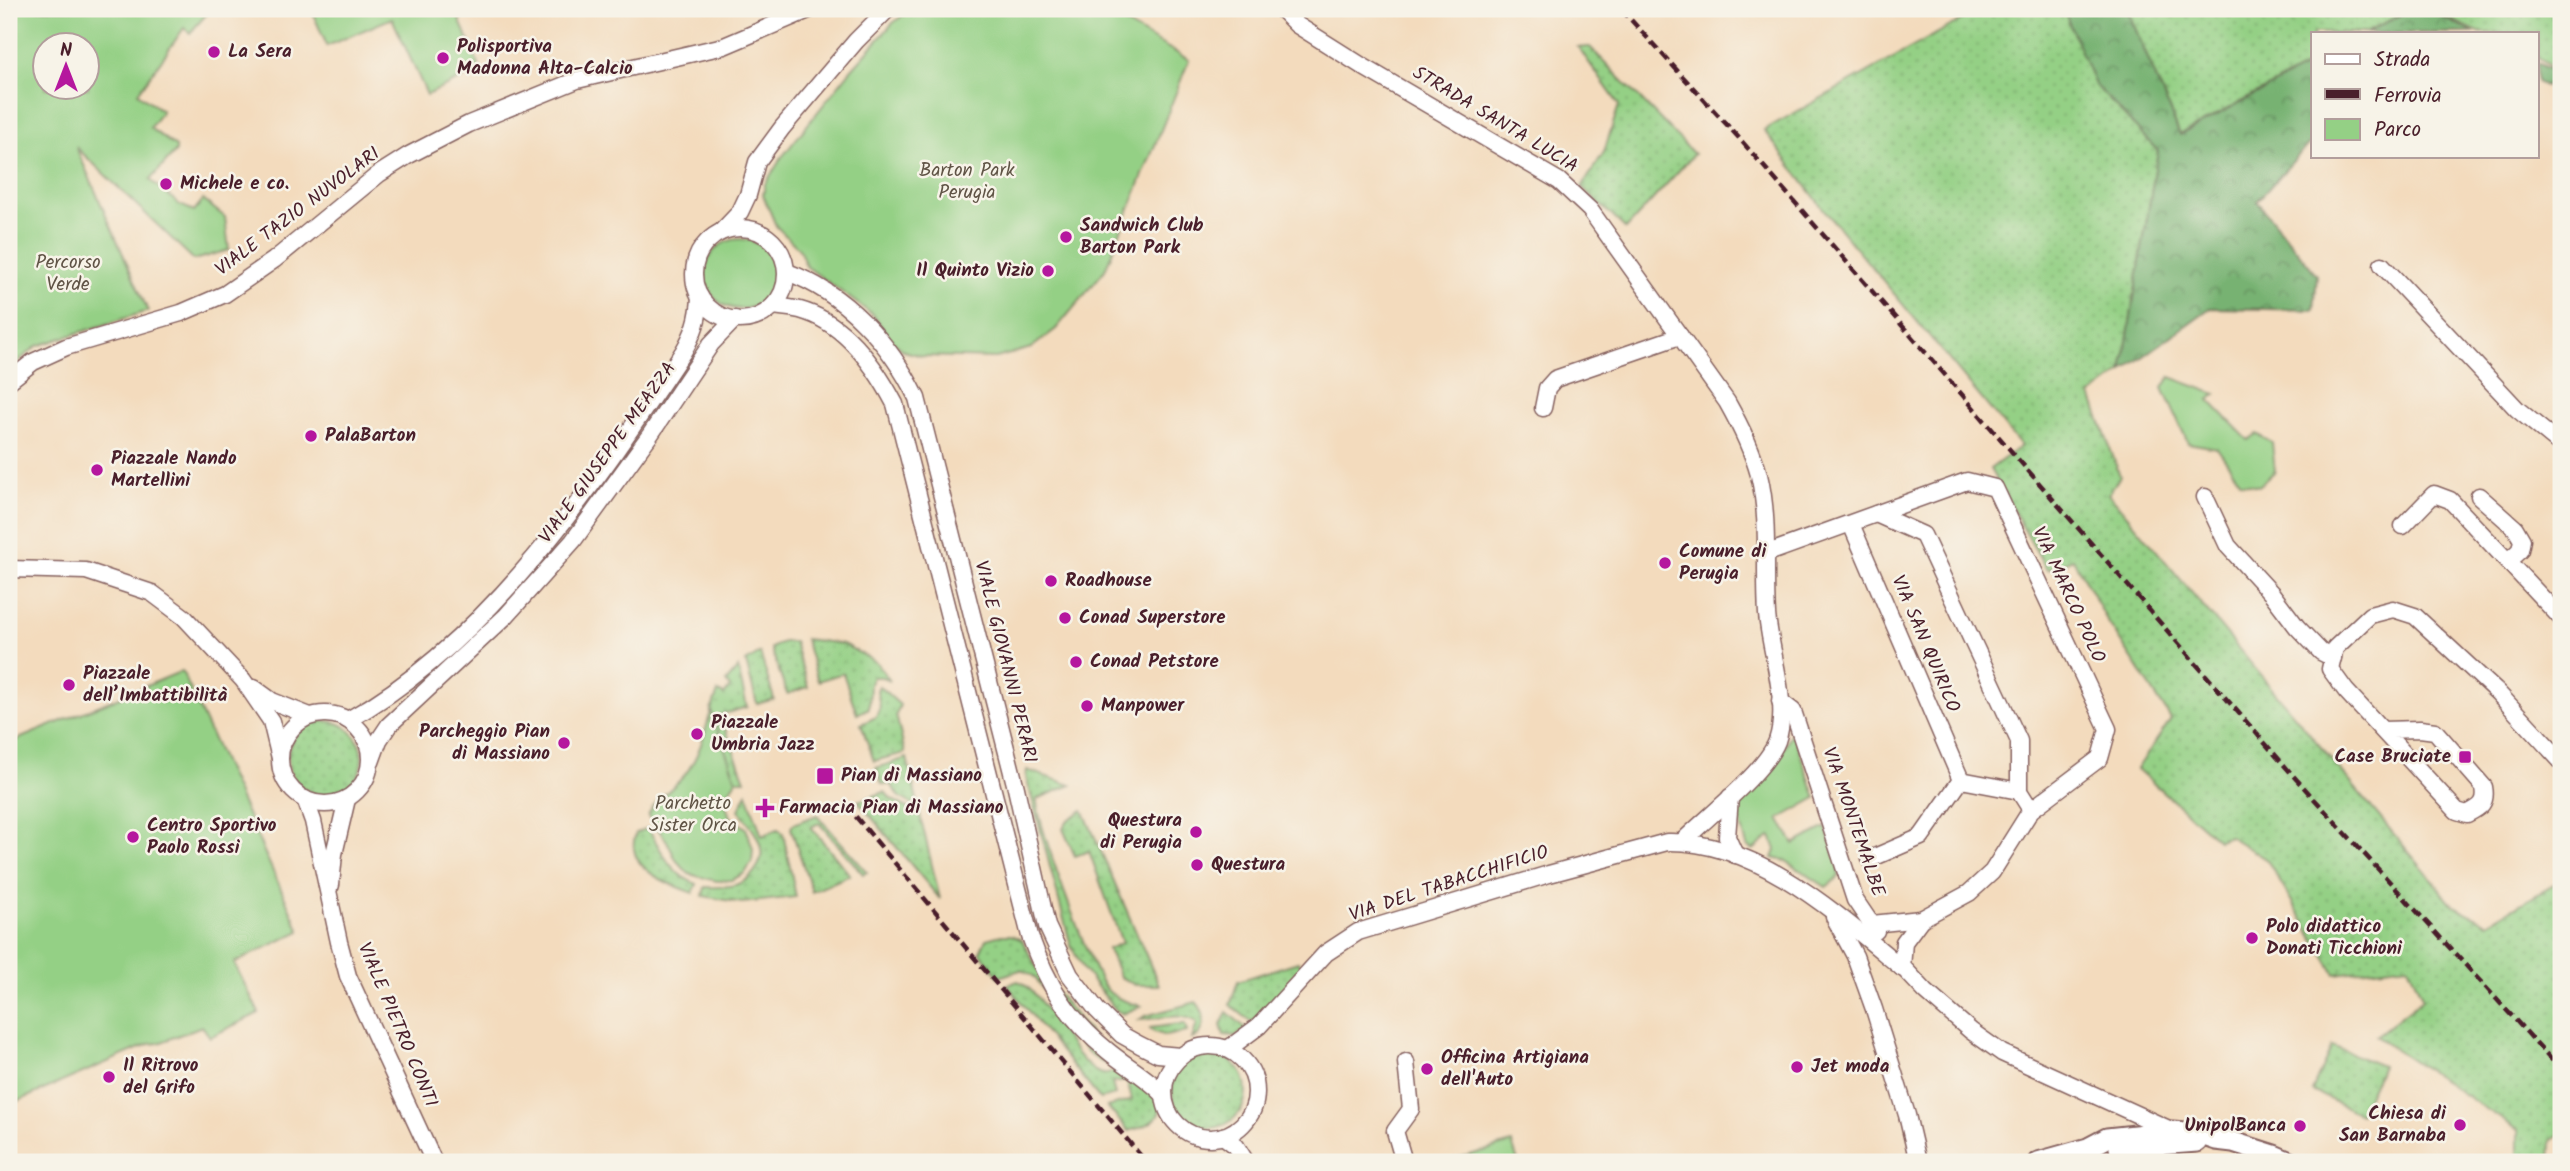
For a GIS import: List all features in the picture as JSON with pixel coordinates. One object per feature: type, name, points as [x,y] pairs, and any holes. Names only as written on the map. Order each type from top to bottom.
[{"type":"main road","points":[[2088,1148],[2107,1138],[2173,1131],[2196,1133],[2216,1140]]},
{"type":"main road","points":[[2038,1162],[2088,1148],[2216,1140],[2233,1142],[2290,1162]]},
{"type":"street","name":"VIALE TAZIO NUVOLARI","points":[[9,381],[33,362],[66,346],[181,313],[225,295],[274,260],[379,174],[469,124],[578,80],[724,46],[811,9]]},
{"type":"street","points":[[721,232],[749,228],[762,233],[780,249],[786,272],[785,285],[774,306],[762,314],[749,319],[736,319],[722,316],[709,308],[700,297],[695,282],[697,260],[709,240],[721,232],[740,212],[748,195],[757,162],[790,118],[873,16],[888,9]]},
{"type":"street","name":"STRADA SANTA LUCIA","points":[[1281,9],[1297,25],[1351,59],[1547,173],[1576,195],[1590,210],[1727,402],[1752,451],[1765,506],[1767,613],[1780,701]]},
{"type":"street","points":[[748,195],[762,233]]},
{"type":"street","points":[[2382,265],[2517,409],[2561,445]]},
{"type":"street","name":"VIALE GIOVANNI PERARI","points":[[786,272],[803,278],[856,315],[895,359],[917,398],[1016,788],[1047,926],[1070,975],[1097,1010],[1122,1035],[1158,1054],[1180,1056]]},
{"type":"street","name":"VIALE GIUSEPPE MEAZZA","points":[[348,720],[381,702],[421,672],[534,558],[584,496],[683,352],[695,332],[700,297]]},
{"type":"street","points":[[774,306],[801,310],[819,318],[856,346],[895,404],[1030,936],[1041,966],[1064,1008],[1086,1032],[1153,1083],[1163,1094]]},
{"type":"street","name":"VIALE GIUSEPPE MEAZZA","points":[[371,762],[379,740],[389,725],[506,616],[573,541],[650,435],[711,344],[736,319]]},
{"type":"street","points":[[1544,408],[1547,388],[1555,379],[1680,336]]},
{"type":"street","name":"VIA MARCO POLO","points":[[1876,514],[1967,481],[1995,488],[2108,729],[2100,758],[2031,810]]},
{"type":"street","points":[[2403,526],[2434,494],[2450,500],[2561,618]]},
{"type":"street","points":[[2479,496],[2515,528],[2522,540],[2520,550],[2508,561]]},
{"type":"street","points":[[2205,497],[2228,546],[2272,594],[2297,627],[2321,652],[2333,658]]},
{"type":"street","points":[[1765,554],[1876,514],[1923,535],[2019,741],[2019,791],[2031,810],[1992,872],[1969,893],[1921,919],[1872,925]]},
{"type":"street","name":"VIA SAN QUIRICO","points":[[1851,524],[1961,780]]},
{"type":"street","name":"VIALE PIETRO CONTI","points":[[9,569],[86,571],[152,593],[184,617],[243,680],[271,721],[286,782],[305,799],[313,821],[348,976],[434,1162]]},
{"type":"street","points":[[2382,730],[2435,731],[2484,787],[2486,798],[2481,807],[2467,814],[2456,811],[2346,691],[2330,669],[2335,648],[2370,615],[2393,609],[2415,617],[2498,693],[2561,761]]},
{"type":"street","name":"VIALE PIETRO CONTI","points":[[243,680],[272,701],[310,716],[323,713],[348,720]]},
{"type":"street","points":[[1682,842],[1769,756],[1777,740],[1780,701]]},
{"type":"street","name":"VIA MONTEMALBE","points":[[1780,701],[1794,711],[1855,900],[1902,968],[1971,1031],[2002,1053],[2173,1131]]},
{"type":"street","points":[[280,758],[282,744],[289,732],[298,722],[310,716]]},
{"type":"street","points":[[348,720],[366,738],[371,762]]},
{"type":"street","name":"VIALE PIETRO CONTI","points":[[330,902],[334,854],[347,799],[359,789],[371,762]]},
{"type":"street","points":[[1870,859],[1921,837],[1961,780],[2019,791]]},
{"type":"street","points":[[1730,797],[1727,837],[1735,855]]},
{"type":"street","points":[[305,799],[326,804],[347,799]]},
{"type":"street","name":"VIA DEL TABACCHIFICIO","points":[[1228,1049],[1259,1026],[1326,954],[1358,932],[1570,868],[1667,842],[1682,842],[1735,855],[1788,880],[1830,909],[1855,956],[1874,1009],[1907,1115],[1918,1161]]},
{"type":"street","points":[[1830,909],[1902,968]]},
{"type":"street","points":[[1902,968],[1904,942],[1921,919]]},
{"type":"street","points":[[1215,1045],[1228,1049],[1243,1059],[1254,1076],[1256,1094],[1251,1113],[1239,1127],[1223,1136],[1204,1138],[1187,1132],[1176,1124],[1168,1112],[1163,1094],[1171,1067],[1180,1056],[1202,1046],[1215,1045]]},
{"type":"street","points":[[1404,1162],[1395,1131],[1411,1109],[1406,1062]]},
{"type":"street","points":[[1223,1136],[1236,1146],[1246,1162]]},
{"type":"green space","name":"Percorso Verde","points":[[9,9],[211,9],[190,33],[184,28],[138,93],[162,111],[150,128],[176,147],[176,151],[150,180],[180,205],[194,211],[203,200],[225,217],[229,250],[194,260],[76,147],[148,311],[37,346],[9,369]]},
{"type":"green space","name":"Polisportiva Madonna Alta-Calcio","points":[[311,9],[480,9],[459,19],[481,70],[427,95],[392,18],[327,46]]},
{"type":"green space","name":"Barton Park Perugia","points":[[911,9],[1100,9],[1189,60],[1105,270],[1056,329],[1031,348],[996,358],[922,356],[904,351],[891,340],[873,315],[806,266],[799,249],[776,226],[763,195],[765,184],[782,157],[851,70],[893,23]]},
{"type":"green space","points":[[1981,9],[2064,9],[2095,85],[2158,151],[2122,372],[2091,395],[2120,476],[2109,494],[2454,906],[2487,923],[2561,881],[2561,1135],[2551,1141],[2550,1162],[2518,1162],[2518,1130],[2376,1036],[2423,999],[2408,965],[2335,974],[2267,860],[2229,836],[2218,840],[2137,769],[2171,719],[2108,622],[2073,559],[2047,570],[1990,469],[2021,446],[1825,211],[1764,130]]},
{"type":"green space","points":[[2063,9],[2127,9],[2180,135],[2311,64],[2311,141],[2257,201],[2317,275],[2314,310],[2210,308],[2122,372],[2158,151],[2095,85]]},
{"type":"green space","points":[[2127,9],[2411,9],[2368,32],[2311,32],[2311,64],[2180,135]]},
{"type":"green space","points":[[2411,9],[2425,9],[2473,32],[2368,32]]},
{"type":"green space","points":[[2426,9],[2561,9],[2561,73],[2538,59],[2538,32],[2479,32]]},
{"type":"green space","points":[[1578,47],[1590,47],[1694,154],[1626,229],[1582,187],[1604,152],[1619,105]]},
{"type":"green space","points":[[2538,64],[2561,75],[2561,94],[2538,82]]},
{"type":"green space","points":[[733,239],[747,239],[760,245],[769,254],[775,274],[773,287],[765,299],[747,309],[733,309],[720,303],[711,294],[705,281],[705,267],[711,254],[720,245]]},
{"type":"green space","points":[[2170,377],[2216,394],[2209,400],[2248,440],[2257,434],[2272,443],[2275,471],[2259,486],[2241,482],[2217,448],[2188,443],[2163,388]]},
{"type":"green space","points":[[805,639],[843,644],[876,662],[890,681],[873,677],[869,708],[857,714],[843,673],[818,681]]},
{"type":"green space","points":[[783,642],[794,642],[808,687],[787,694],[771,648]]},
{"type":"green space","points":[[760,653],[774,699],[757,704],[746,662]]},
{"type":"green space","points":[[738,668],[747,707],[720,715],[745,780],[736,780],[711,711],[718,692],[724,695],[730,687],[726,682]]},
{"type":"green space","name":"Centro Sportivo Paolo Rossi","points":[[182,671],[300,931],[234,963],[259,1013],[210,1037],[202,1026],[159,1043],[149,1044],[9,1105],[9,743]]},
{"type":"green space","points":[[879,686],[900,705],[896,715],[905,753],[874,761],[861,724],[876,717],[880,707],[877,690]]},
{"type":"green space","name":"Parchetto Sister Orca","points":[[711,711],[736,780],[724,799],[730,817],[746,828],[753,849],[752,862],[745,873],[732,880],[717,881],[689,874],[676,860],[667,841],[648,816],[656,803],[692,765],[702,743]]},
{"type":"green space","points":[[325,721],[339,724],[351,732],[359,744],[362,758],[359,772],[351,784],[339,792],[325,795],[311,792],[299,784],[291,772],[288,758],[291,744],[299,732],[311,724]]},
{"type":"green space","points":[[1792,731],[1816,798],[1779,819],[1794,844],[1826,827],[1839,877],[1826,887],[1786,861],[1773,858],[1776,850],[1771,836],[1753,850],[1747,846],[1739,817],[1740,802],[1774,768]]},
{"type":"green space","points":[[907,758],[919,808],[898,796],[892,785],[882,784],[876,768]]},
{"type":"green space","points":[[1027,770],[1071,785],[1037,799],[1039,812],[1064,892],[1097,973],[1111,994],[1141,1006],[1123,1014],[1116,1010],[1083,969],[1071,946],[1026,776]]},
{"type":"green space","points":[[885,792],[891,799],[920,815],[940,899],[858,801]]},
{"type":"green space","points":[[747,793],[762,836],[778,829],[783,833],[796,897],[742,903],[703,896],[705,887],[729,886],[742,882],[753,873],[761,860],[758,839],[739,810]]},
{"type":"green space","points":[[1083,810],[1159,985],[1135,985],[1120,977],[1108,949],[1122,943],[1089,851],[1075,856],[1063,829],[1067,821]]},
{"type":"green space","points":[[817,815],[867,872],[863,874],[819,823],[811,827],[850,875],[812,892],[791,828],[793,824]]},
{"type":"green space","points":[[648,828],[673,869],[697,884],[693,893],[650,873],[642,865],[636,856],[634,845],[636,833]]},
{"type":"green space","points":[[1011,935],[1022,940],[1037,968],[1111,1059],[1109,1064],[1098,1060],[1078,1041],[1033,976],[1020,970],[999,977],[980,952],[986,939]]},
{"type":"green space","points":[[1298,962],[1302,973],[1253,1023],[1230,1005],[1238,981]]},
{"type":"green space","points":[[1018,981],[1029,988],[1040,1001],[1085,1063],[1096,1072],[1107,1074],[1122,1067],[1143,1084],[1158,1101],[1160,1110],[1157,1117],[1147,1125],[1129,1131],[1107,1107],[1132,1100],[1127,1081],[1112,1083],[1115,1095],[1100,1099],[1007,985]]},
{"type":"green space","points":[[1196,1002],[1204,1022],[1203,1028],[1192,1039],[1197,1023],[1191,1019],[1161,1017],[1139,1020],[1145,1016]]},
{"type":"green space","points":[[1227,1012],[1248,1030],[1235,1036],[1224,1035],[1221,1025]]},
{"type":"green space","points":[[1185,1024],[1187,1032],[1165,1036],[1150,1028]]},
{"type":"green space","points":[[2332,1046],[2382,1066],[2360,1114],[2312,1091]]},
{"type":"green space","points":[[1209,1054],[1223,1057],[1235,1065],[1243,1077],[1246,1091],[1243,1105],[1235,1117],[1223,1125],[1209,1128],[1195,1125],[1183,1117],[1175,1105],[1172,1091],[1175,1077],[1183,1065],[1195,1057]]},
{"type":"green space","points":[[1512,1143],[1518,1162],[1445,1162]]},
{"type":"railway","points":[[1621,9],[1739,138],[2297,780],[2561,1070]]},
{"type":"railway","points":[[846,805],[1146,1162]]},
{"type":"place","name":"La Sera","points":[[214,52]]},
{"type":"place","name":"Polisportiva Madonna Alta-Calcio","points":[[443,58]]},
{"type":"place","name":"Michele e co.","points":[[166,184]]},
{"type":"place","name":"Sandwich Club Barton Park","points":[[1066,237]]},
{"type":"place","name":"Il Quinto Vizio","points":[[1048,271]]},
{"type":"place","name":"PalaBarton","points":[[311,436]]},
{"type":"place","name":"Piazzale Nando Martellini","points":[[97,470]]},
{"type":"place","name":"Comune di Perugia","points":[[1665,563]]},
{"type":"place","name":"Roadhouse","points":[[1051,581]]},
{"type":"place","name":"Conad Superstore","points":[[1065,618]]},
{"type":"place","name":"Conad Petstore","points":[[1076,662]]},
{"type":"place","name":"Piazzale dell’Imbattibilità","points":[[69,685]]},
{"type":"place","name":"Manpower","points":[[1087,706]]},
{"type":"place","name":"Piazzale Umbria Jazz","points":[[697,734]]},
{"type":"place","name":"Parcheggio Pian di Massiano","points":[[564,743]]},
{"type":"place","name":"Case Bruciate","points":[[2465,757]]},
{"type":"place","name":"Pian di Massiano","points":[[825,776]]},
{"type":"place","name":"Farmacia Pian di Massiano","points":[[765,808]]},
{"type":"place","name":"Questura di Perugia","points":[[1196,832]]},
{"type":"place","name":"Centro Sportivo Paolo Rossi","points":[[133,837]]},
{"type":"place","name":"Questura","points":[[1197,865]]},
{"type":"place","name":"Polo didattico Donati Ticchioni","points":[[2252,938]]},
{"type":"place","name":"Jet moda","points":[[1797,1067]]},
{"type":"place","name":"Officina Artigiana dell'Auto","points":[[1427,1069]]},
{"type":"place","name":"Il Ritrovo del Grifo","points":[[109,1077]]},
{"type":"place","name":"Chiesa di San Barnaba","points":[[2460,1125]]},
{"type":"place","name":"UnipolBanca","points":[[2300,1126]]}]
